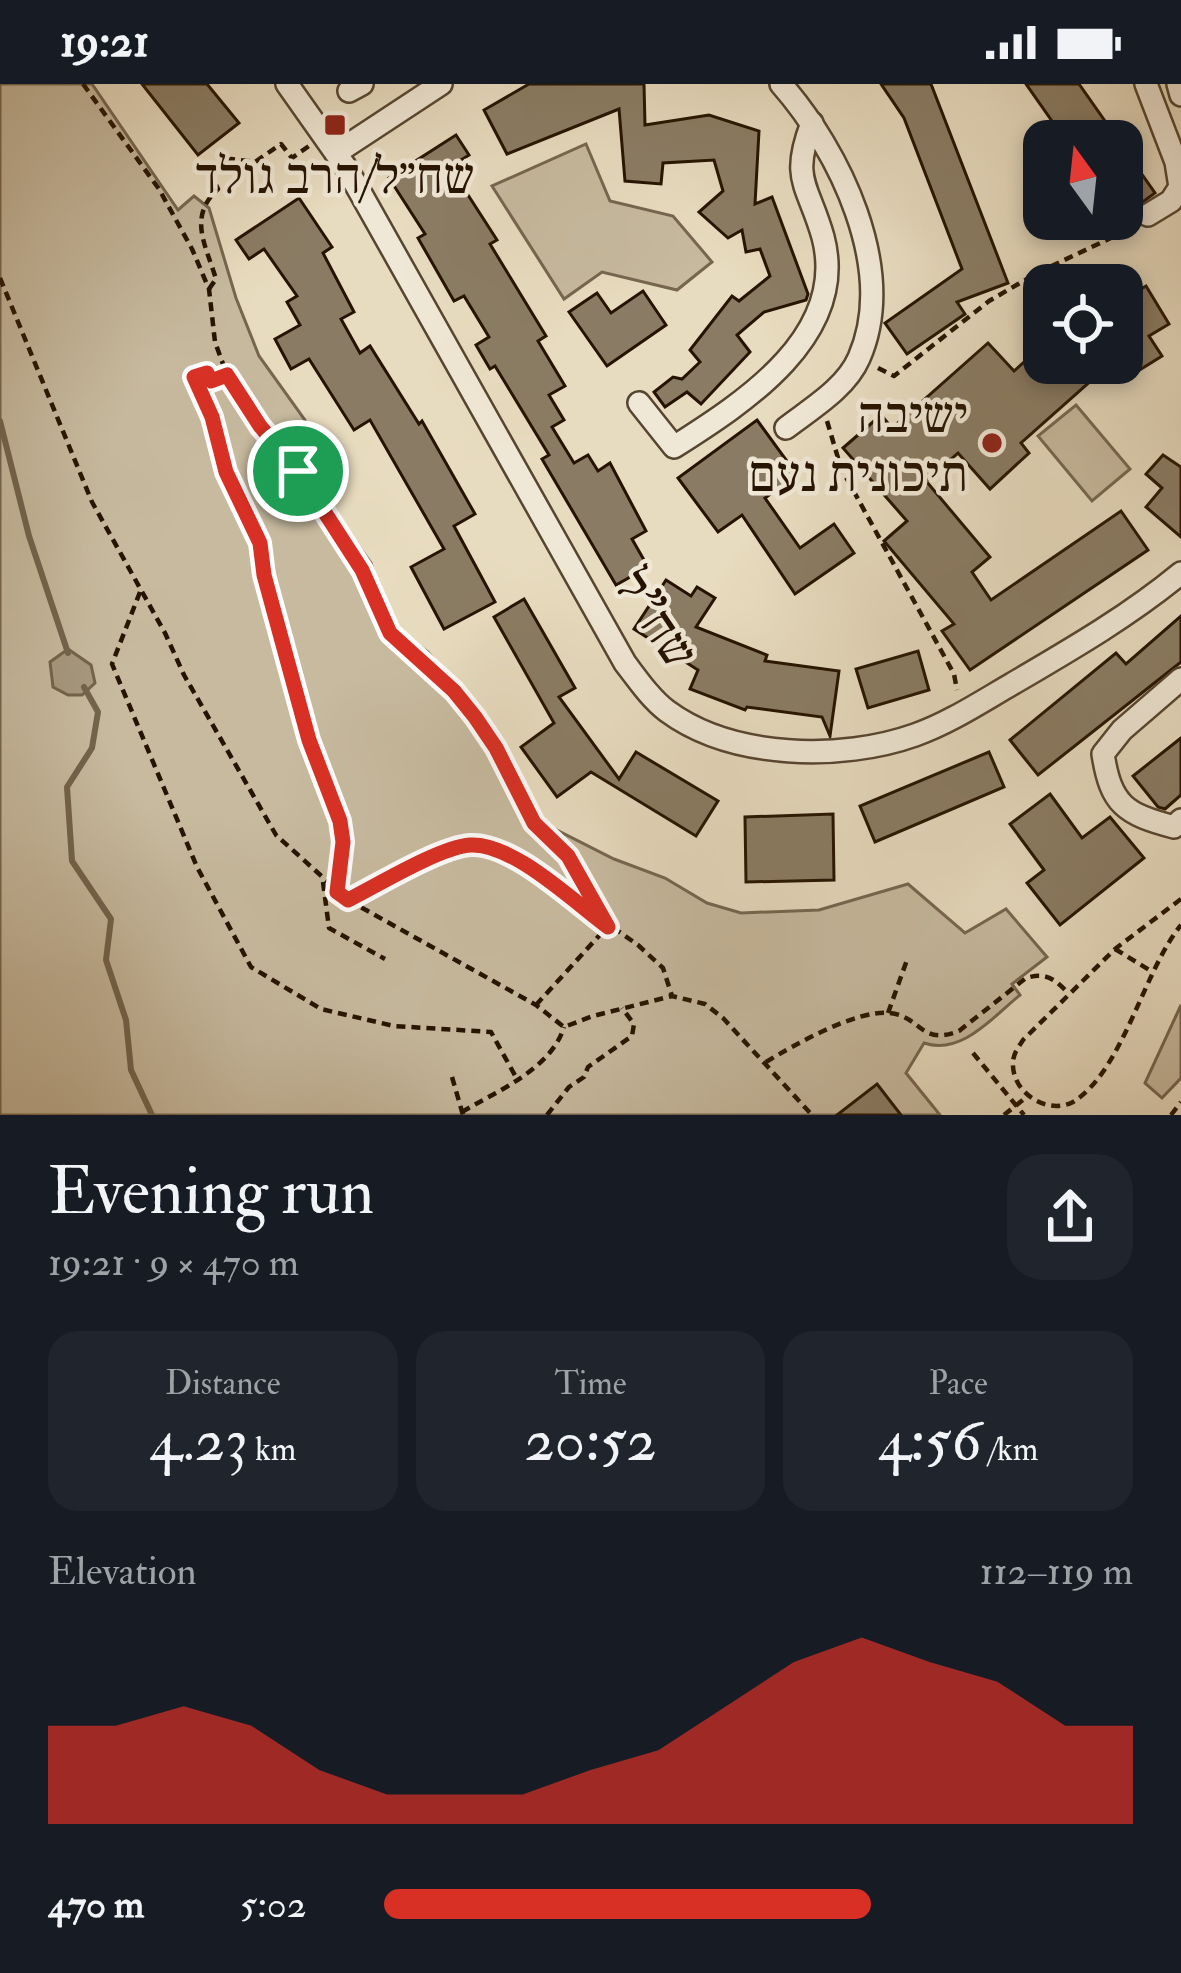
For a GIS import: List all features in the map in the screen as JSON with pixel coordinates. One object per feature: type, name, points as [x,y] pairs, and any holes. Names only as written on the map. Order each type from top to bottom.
[{"type":"street","name":"שח\"ל","points":[[287,84],[336,153],[625,663],[665,710],[695,728],[748,745],[839,751],[916,735],[1061,656],[1181,573]]},
{"type":"street","points":[[336,153],[441,84]]},
{"type":"street","points":[[781,84],[812,123],[845,182],[866,239],[870,284],[859,359],[838,387],[786,428]]},
{"type":"street","points":[[1144,219],[1171,201],[1180,187],[1176,162],[1146,84]]},
{"type":"street","points":[[1178,84],[1181,95]]},
{"type":"street","points":[[639,403],[674,447],[723,416],[801,344],[821,309],[828,276],[816,211],[799,173],[800,154],[812,123]]},
{"type":"street","points":[[1181,679],[1122,730],[1103,754],[1108,789],[1124,807],[1142,819],[1174,827],[1181,820]]},
{"type":"path","points":[[83,84],[172,209],[209,290],[215,342],[227,375],[260,426],[298,471],[362,570],[390,633],[454,691],[475,717],[534,823],[568,856],[608,927]]},
{"type":"path","points":[[209,290],[216,279],[199,214],[218,189],[209,170],[231,159],[255,162],[281,144],[292,158]]},
{"type":"path","points":[[859,359],[894,376],[989,301],[1144,219]]},
{"type":"path","points":[[0,278],[92,502],[276,835],[348,900],[536,1005],[564,1028]]},
{"type":"path","points":[[227,375],[211,381],[207,373],[194,377],[212,417],[226,472],[260,543],[264,575],[309,740],[340,821],[343,842],[337,892]]},
{"type":"path","points":[[821,401],[841,468],[954,674],[961,714]]},
{"type":"path","points":[[141,590],[112,664],[189,848],[251,967],[321,1010],[394,1026],[491,1032],[517,1079]]},
{"type":"path","points":[[348,900],[470,845],[509,854],[638,945],[663,968],[673,997]]},
{"type":"path","points":[[323,882],[329,928],[385,959]]},
{"type":"path","points":[[1181,899],[1115,949],[1023,1040],[1014,1055],[1016,1080],[1039,1106],[1051,1109],[1073,1103],[1089,1088],[1107,1065],[1152,972],[1181,925]]},
{"type":"path","points":[[536,1005],[608,927]]},
{"type":"path","points":[[1115,949],[1152,972]]},
{"type":"path","points":[[888,1013],[908,957]]},
{"type":"path","points":[[764,1063],[800,1042],[888,1013],[934,1037],[946,1036],[1026,978],[1048,976],[1069,994]]},
{"type":"path","points":[[564,1028],[673,997],[706,1004],[812,1115]]},
{"type":"path","points":[[547,1115],[588,1067],[632,1036],[634,1024],[622,1008]]},
{"type":"path","points":[[452,1077],[462,1113],[557,1049],[564,1028]]},
{"type":"path","points":[[974,1053],[1024,1115]]},
{"type":"path","points":[[1004,1115],[1029,1095]]},
{"type":"path","points":[[1171,1115],[1181,1102]]},
{"type":"shaded area","points":[[0,84],[92,84],[178,210],[194,196],[209,208],[259,356],[305,420],[318,490],[371,563],[383,604],[400,632],[428,652],[485,718],[543,823],[614,859],[665,878],[707,903],[741,913],[819,910],[908,884],[965,933],[1006,909],[1047,957],[1012,984],[1020,995],[976,1032],[951,1044],[924,1043],[906,1073],[940,1115],[0,1115]]},
{"type":"shaded area","points":[[586,144],[610,201],[673,216],[712,262],[677,290],[602,272],[564,299],[492,186]]},
{"type":"shaded area","points":[[1076,405],[1130,469],[1092,501],[1038,436]]},
{"type":"shaded area","points":[[68,649],[91,665],[95,683],[82,695],[68,695],[53,687],[50,662]]},
{"type":"shaded area","points":[[1181,1005],[1181,1078],[1162,1098],[1145,1083]]},
{"type":"building","points":[[142,84],[207,84],[239,123],[198,155]]},
{"type":"building","points":[[529,84],[644,84],[645,125],[709,115],[759,131],[755,204],[772,197],[808,294],[806,300],[764,312],[737,335],[750,352],[701,404],[687,392],[665,407],[654,392],[673,377],[682,379],[700,362],[690,350],[732,296],[739,301],[770,276],[760,249],[746,252],[742,230],[728,238],[699,212],[723,191],[714,160],[663,163],[661,184],[625,181],[619,109],[507,154],[484,110]]},
{"type":"building","points":[[881,84],[931,84],[1008,283],[957,302],[965,314],[907,354],[885,323],[962,269],[904,118]]},
{"type":"building","points":[[1026,84],[1079,84],[1104,120],[1051,120]]},
{"type":"building","points":[[456,135],[469,155],[450,167],[497,240],[490,244],[546,336],[538,341],[565,386],[549,395],[564,420],[552,427],[574,463],[588,455],[598,471],[610,463],[646,531],[632,539],[648,567],[616,585],[542,459],[549,455],[495,366],[490,369],[476,345],[489,337],[464,296],[454,301],[418,238],[425,234],[389,178]]},
{"type":"building","points":[[1143,176],[1155,193],[1143,202]]},
{"type":"building","points":[[299,198],[332,247],[323,253],[354,312],[341,319],[360,353],[370,346],[419,424],[422,421],[475,514],[454,526],[495,602],[444,629],[411,567],[444,549],[370,420],[354,430],[309,359],[291,369],[275,339],[300,325],[287,302],[297,296],[264,249],[249,259],[236,240]]},
{"type":"building","points":[[1143,288],[1169,324],[1149,336],[1162,356],[1143,368]]},
{"type":"building","points":[[643,291],[666,325],[607,366],[569,312],[597,293],[611,313]]},
{"type":"building","points":[[988,343],[1014,371],[1023,363],[1023,384],[1087,384],[1021,443],[1029,453],[990,489],[958,453],[926,481],[990,557],[972,572],[991,600],[1121,511],[1148,550],[970,670],[942,631],[954,624],[884,541],[907,521],[843,448],[881,415],[892,428]]},
{"type":"building","points":[[757,420],[797,475],[765,498],[800,548],[834,524],[854,553],[795,594],[742,515],[718,532],[678,478]]},
{"type":"building","points":[[1163,455],[1181,467],[1181,537],[1146,507],[1162,488],[1146,474]]},
{"type":"building","points":[[666,580],[691,596],[697,587],[715,598],[696,627],[767,655],[765,661],[839,671],[830,736],[822,717],[745,710],[690,689],[698,670],[634,629]]},
{"type":"building","points":[[524,599],[575,688],[559,697],[619,779],[636,752],[718,801],[696,836],[591,772],[557,797],[521,747],[554,723],[494,617]]},
{"type":"building","points":[[1181,616],[1181,662],[1038,775],[1010,740],[1116,653],[1126,664]]},
{"type":"building","points":[[918,651],[929,690],[868,708],[856,669]]},
{"type":"building","points":[[1181,738],[1181,795],[1165,809],[1158,807],[1133,776]]},
{"type":"building","points":[[989,752],[1004,787],[875,842],[860,806]]},
{"type":"building","points":[[1050,794],[1082,838],[1110,817],[1144,858],[1060,925],[1027,883],[1044,870],[1010,824]]},
{"type":"building","points":[[833,814],[834,880],[746,882],[745,817]]},
{"type":"building","points":[[877,1084],[901,1115],[837,1115]]},
{"type":"waterway","points":[[0,421],[29,536],[68,653]]},
{"type":"waterway","points":[[84,687],[98,712],[92,748],[67,787],[72,861],[111,919],[106,960],[126,1020],[131,1070],[152,1115]]},
{"type":"place","name":"שח״ל/הרב גולד","points":[[335,125]]},
{"type":"place","name":"ישיבה תיכונית נעם","points":[[992,443]]},
{"type":"route","points":[[207,373],[211,381],[227,375],[260,426],[298,471],[362,570],[390,633],[454,691],[475,717],[534,823],[568,856],[608,927],[509,854],[470,845],[348,900],[337,892],[343,842],[340,821],[309,740],[264,575],[260,543],[226,472],[212,417],[194,377],[207,373]]}]
